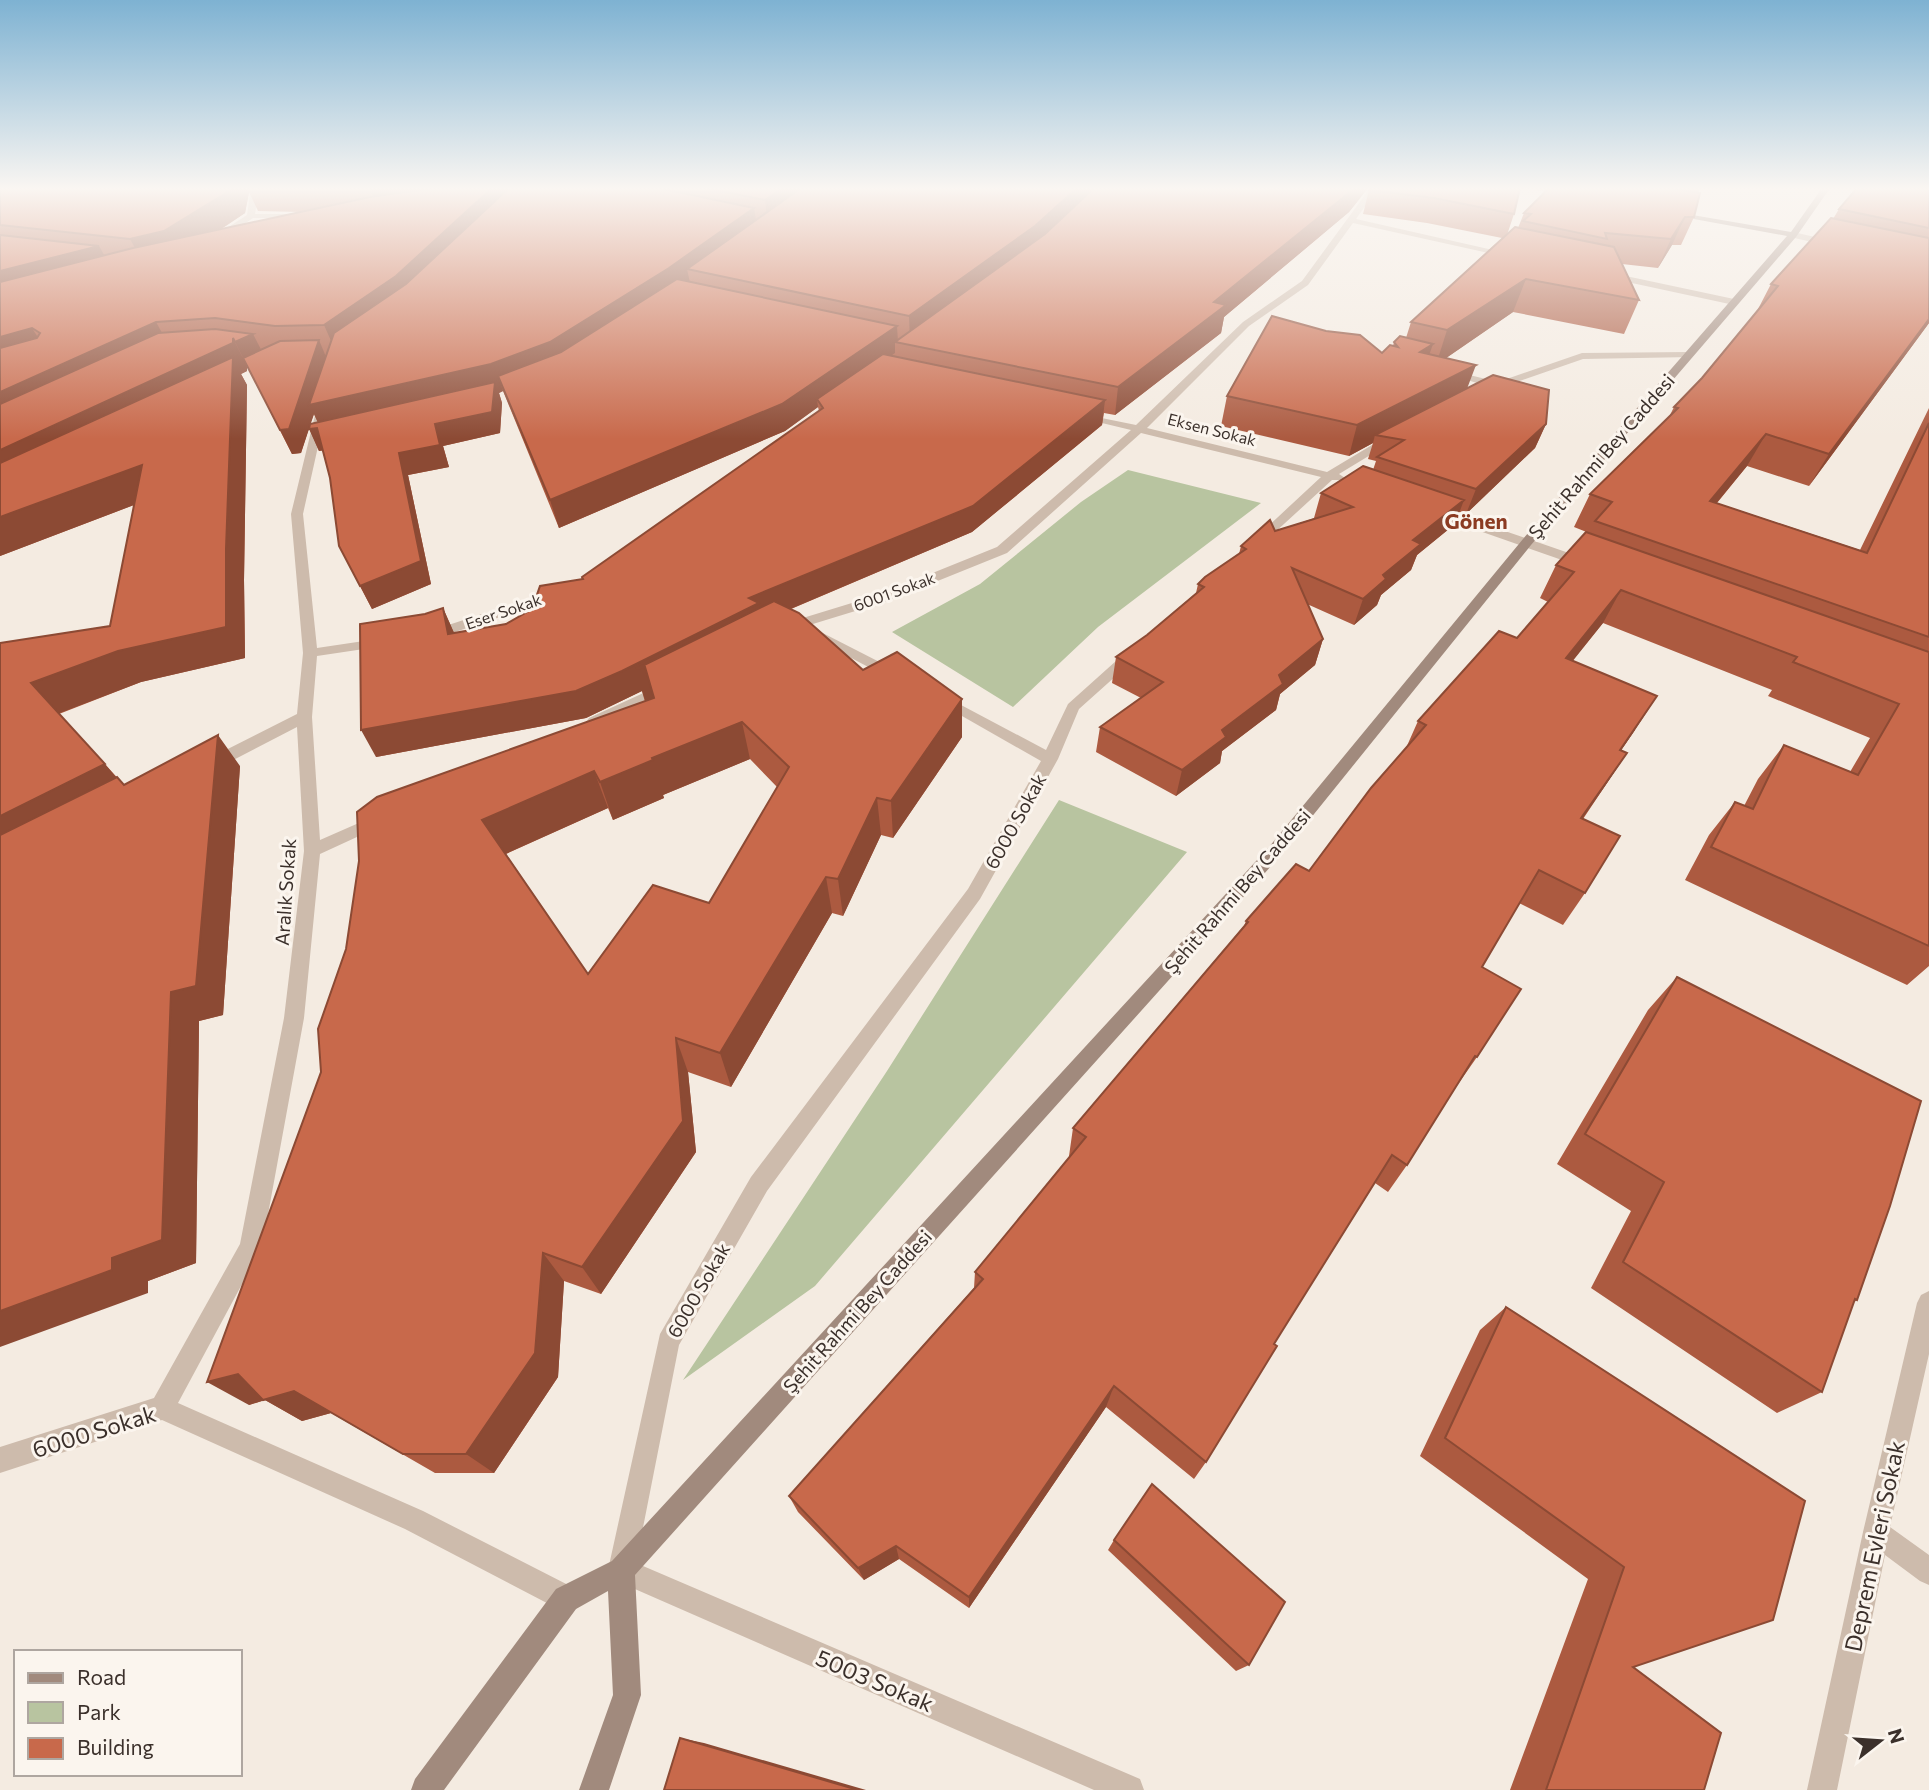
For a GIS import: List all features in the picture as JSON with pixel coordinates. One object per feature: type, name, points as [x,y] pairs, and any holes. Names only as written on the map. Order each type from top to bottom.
[{"type":"main road","name":"Şehit Rahmi Bey Caddesi","points":[[426,1790],[566,1599],[621,1570],[1275,851],[1527,542],[1761,272]]},
{"type":"main road","points":[[594,1790],[628,1695],[621,1570]]},
{"type":"street","name":"6001 Sokak","points":[[771,635],[796,622],[883,598],[1002,550],[1141,427],[1246,324],[1305,283],[1313,272]]},
{"type":"street","points":[[1602,274],[1734,302]]},
{"type":"street","points":[[1246,324],[1259,327]]},
{"type":"street","points":[[1473,397],[1497,385],[1582,356],[1688,355]]},
{"type":"street","points":[[1431,369],[1497,385]]},
{"type":"street","name":"Aralık Sokak","points":[[162,1408],[251,1247],[294,1018],[312,850],[304,717],[310,653],[297,514],[319,440],[326,397]]},
{"type":"street","name":"Eksen Sokak","points":[[1073,413],[1141,427],[1356,484]]},
{"type":"street","points":[[1238,559],[1330,475],[1401,433]]},
{"type":"street","points":[[1422,506],[1605,570]]},
{"type":"street","name":"Eser Sokak","points":[[419,637],[432,635],[567,589]]},
{"type":"street","points":[[796,622],[905,681]]},
{"type":"street","points":[[310,653],[391,641]]},
{"type":"street","name":"6000 Sokak","points":[[621,1570],[668,1342],[759,1184],[974,894],[1050,759],[1073,707],[1145,642]]},
{"type":"street","points":[[574,731],[673,684]]},
{"type":"street","points":[[929,694],[1050,759]]},
{"type":"street","points":[[194,773],[304,717]]},
{"type":"street","points":[[312,850],[387,816]]},
{"type":"street","name":"Deprem Evleri Sokak","points":[[1822,1790],[1876,1532],[1929,1303]]},
{"type":"street","name":"6000 Sokak","points":[[0,1460],[162,1408],[414,1520],[566,1599]]},
{"type":"street","points":[[1876,1532],[1929,1572]]},
{"type":"street","name":"5003 Sokak","points":[[621,1570],[1129,1790]]},
{"type":"green space","points":[[1128,470],[1261,503],[1098,627],[1013,707],[892,632],[980,584],[1081,502]]},
{"type":"green space","points":[[1059,800],[1187,852],[815,1286],[683,1380],[887,1071]]},
{"type":"building","points":[[41,272],[401,272],[324,325],[275,326],[215,318],[156,322],[0,392],[0,348],[37,338],[40,333],[32,328],[0,337],[0,282]]},
{"type":"building","points":[[419,272],[663,272],[550,342],[491,364],[309,405],[334,333],[406,284]]},
{"type":"building","points":[[699,272],[971,272],[909,316]]},
{"type":"building","points":[[993,272],[1252,272],[1214,302],[1226,305],[1118,387],[895,342]]},
{"type":"building","points":[[1466,272],[1626,272],[1639,300],[1526,279],[1447,330],[1411,322]]},
{"type":"building","points":[[1782,272],[1929,272],[1929,319],[1829,454],[1766,434],[1710,501],[1867,553],[1929,423],[1929,637],[1595,521],[1612,502],[1590,494],[1678,408],[1674,407],[1702,378],[1778,286],[1771,284]]},
{"type":"building","points":[[677,279],[897,326],[782,404],[550,500],[498,376],[561,352]]},
{"type":"building","points":[[1272,316],[1326,331],[1360,335],[1382,353],[1390,345],[1398,347],[1394,342],[1400,336],[1433,344],[1420,352],[1476,365],[1357,425],[1227,396]]},
{"type":"building","points":[[215,329],[253,334],[235,342],[233,338],[233,343],[0,450],[0,404],[158,333]]},
{"type":"building","points":[[319,340],[289,429],[280,430],[243,358],[280,341]]},
{"type":"building","points":[[883,354],[1105,400],[973,506],[749,598],[759,603],[622,671],[576,691],[361,730],[360,624],[425,614],[443,608],[448,634],[506,624],[532,609],[540,586],[583,579],[582,577],[823,408],[817,399]]},
{"type":"building","points":[[233,357],[226,627],[118,651],[31,683],[105,764],[0,816],[0,643],[110,626],[142,465],[0,517],[0,463]]},
{"type":"building","points":[[1493,375],[1549,390],[1546,424],[1476,489],[1377,457],[1404,440],[1375,435]]},
{"type":"building","points":[[495,382],[492,412],[435,424],[440,445],[399,453],[421,561],[360,586],[339,546],[330,478],[317,428],[309,429],[310,424]]},
{"type":"building","points":[[1363,466],[1464,500],[1413,540],[1421,544],[1383,575],[1386,579],[1363,599],[1292,568],[1323,639],[1279,675],[1283,684],[1222,730],[1226,737],[1182,770],[1100,727],[1163,682],[1116,657],[1204,587],[1198,584],[1246,549],[1241,546],[1270,520],[1275,531],[1353,507],[1321,493]]},
{"type":"building","points":[[1586,532],[1929,652],[1929,946],[1711,847],[1735,802],[1753,809],[1784,745],[1858,775],[1899,704],[1793,662],[1797,657],[1621,590],[1566,658],[1657,696],[1620,750],[1627,753],[1581,818],[1620,836],[1585,893],[1539,870],[1482,967],[1521,989],[1477,1057],[1475,1056],[1407,1165],[1392,1155],[1274,1344],[1277,1346],[1206,1462],[1114,1386],[969,1597],[896,1546],[858,1568],[789,1496],[983,1279],[975,1272],[1086,1137],[1073,1128],[1248,922],[1246,921],[1296,864],[1309,871],[1371,788],[1426,725],[1418,721],[1499,631],[1517,638],[1574,572],[1556,565]]},
{"type":"building","points":[[774,601],[799,613],[863,670],[897,652],[962,699],[891,801],[877,798],[838,879],[826,877],[720,1053],[676,1038],[683,1121],[582,1267],[543,1253],[535,1353],[466,1454],[403,1454],[294,1391],[263,1400],[238,1374],[207,1382],[321,1072],[318,1029],[346,949],[359,861],[357,812],[377,797],[654,698],[645,667],[636,669]],"holes":[[[742,722],[789,767],[709,903],[653,885],[588,974],[482,820],[594,771],[600,782]]]},
{"type":"building","points":[[218,735],[196,986],[171,992],[162,1240],[112,1258],[112,1270],[0,1311],[0,835],[117,777],[124,785]]},
{"type":"building","points":[[1677,977],[1921,1101],[1890,1206],[1822,1392],[1623,1262],[1664,1182],[1585,1134]]},
{"type":"building","points":[[1506,1307],[1805,1501],[1773,1620],[1633,1667],[1721,1733],[1704,1790],[1546,1790],[1624,1567],[1445,1438]]},
{"type":"building","points":[[1152,1484],[1285,1602],[1249,1665],[1114,1540]]},
{"type":"building","points":[[680,1738],[858,1790],[664,1790]]},
{"type":"district","name":"Gönen","points":[[1476,520]]}]
